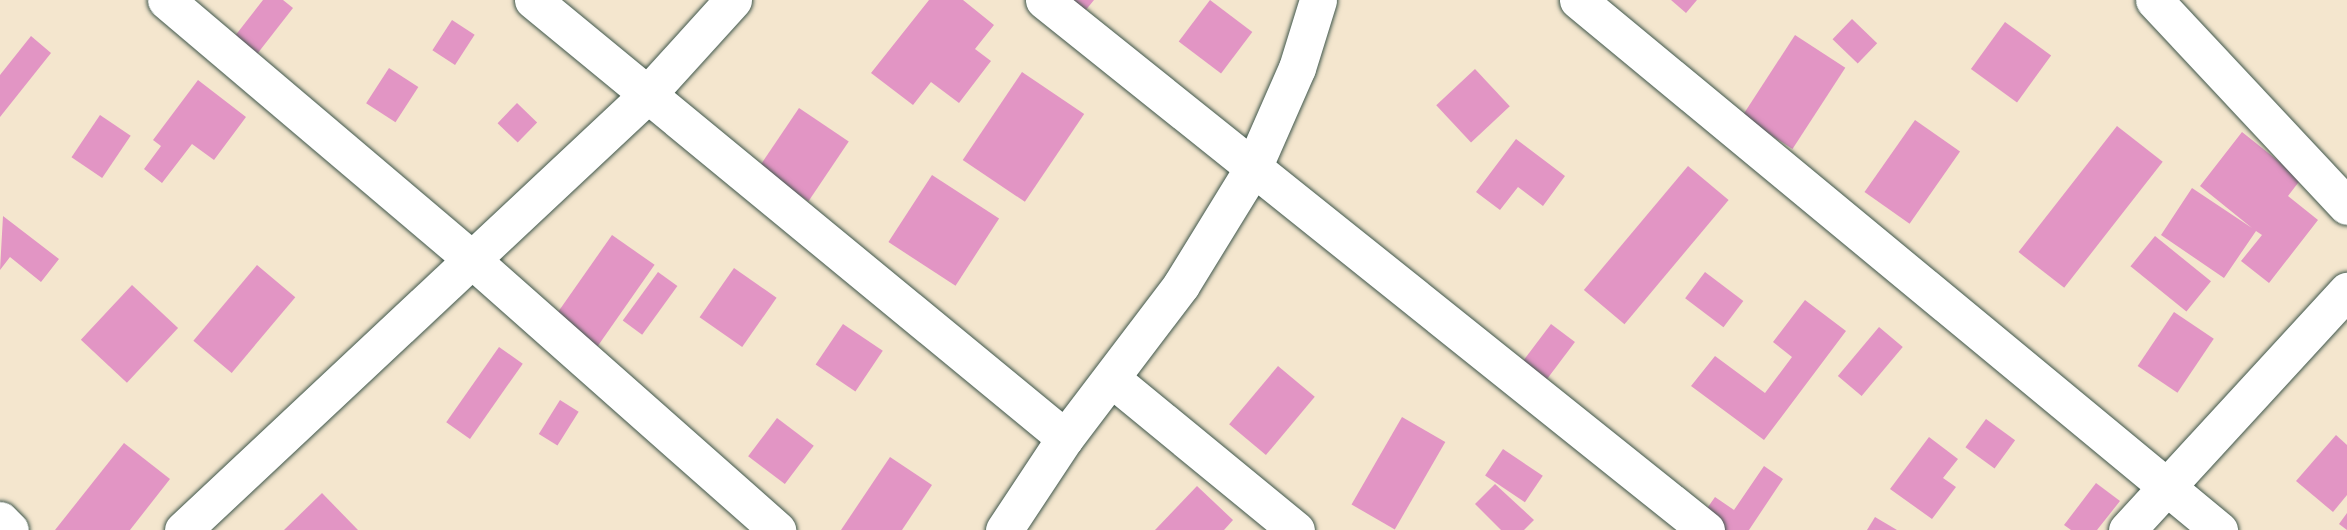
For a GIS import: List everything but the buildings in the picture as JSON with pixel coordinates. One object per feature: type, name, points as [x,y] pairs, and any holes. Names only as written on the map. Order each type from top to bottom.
[{"type":"street","points":[[166,0],[471,259],[776,530]]},
{"type":"street","points":[[533,0],[645,97],[1065,438]]},
{"type":"street","points":[[183,530],[645,97],[733,0]]},
{"type":"street","points":[[1044,0],[1706,530]]},
{"type":"street","points":[[1004,530],[1065,438],[1181,285],[1253,168],[1297,68],[1318,0]]},
{"type":"street","points":[[1578,0],[2219,530]]},
{"type":"street","points":[[2154,0],[2347,206]]},
{"type":"street","points":[[2127,530],[2347,291]]},
{"type":"street","points":[[1112,379],[1296,530]]},
{"type":"street","points":[[0,520],[10,530]]}]
